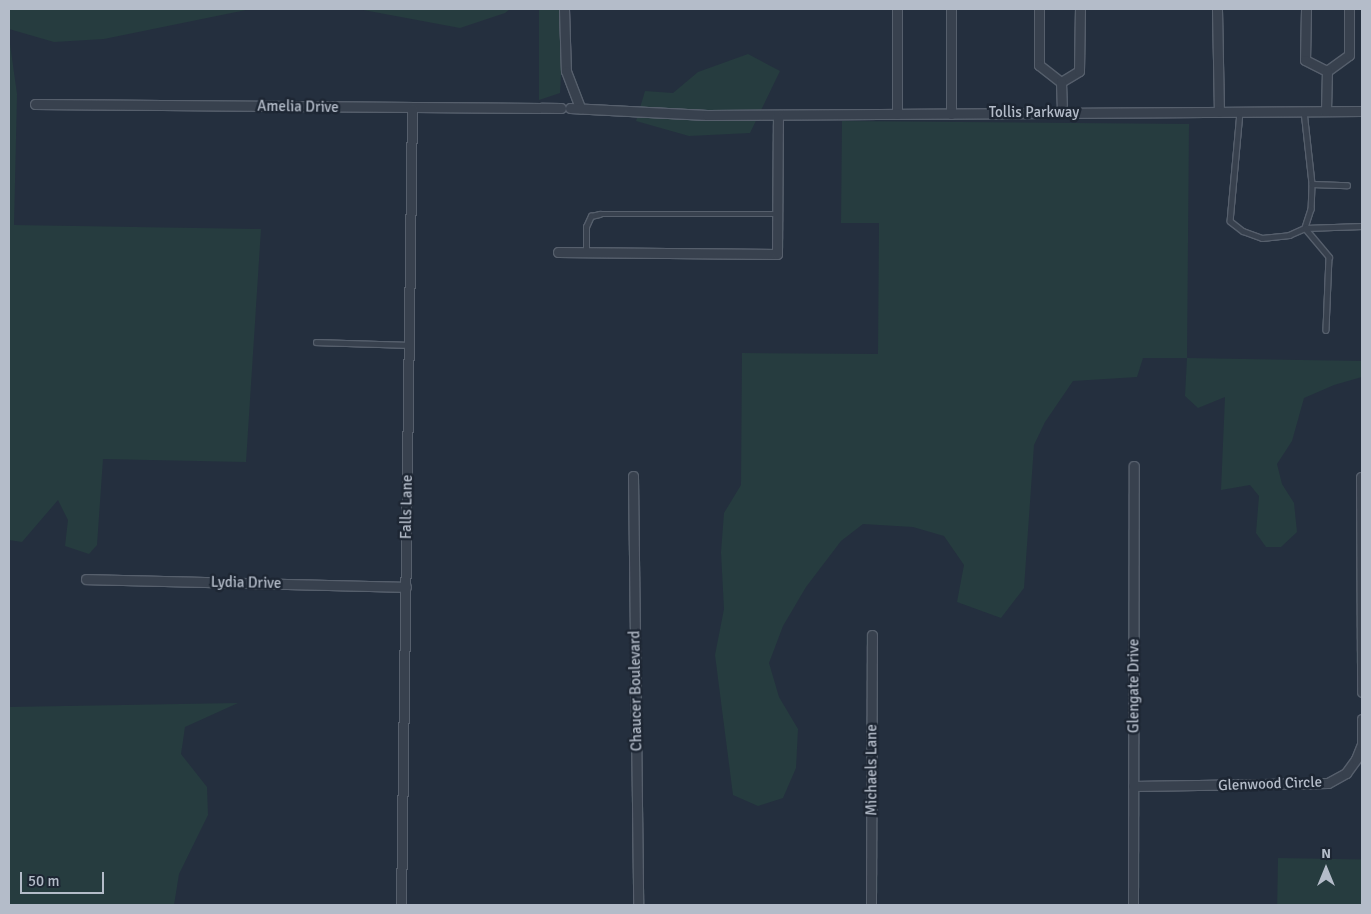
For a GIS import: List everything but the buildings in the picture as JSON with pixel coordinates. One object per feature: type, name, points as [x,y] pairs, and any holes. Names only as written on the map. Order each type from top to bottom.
[{"type":"street","points":[[564,9],[566,71],[580,108]]},
{"type":"street","points":[[897,9],[897,114]]},
{"type":"street","points":[[951,9],[951,114]]},
{"type":"street","points":[[1039,9],[1039,65],[1061,82]]},
{"type":"street","points":[[1061,82],[1079,71],[1080,9]]},
{"type":"street","points":[[1217,9],[1220,112]]},
{"type":"street","points":[[1306,9],[1305,60],[1327,71]]},
{"type":"street","points":[[1327,71],[1349,55],[1349,9]]},
{"type":"street","points":[[1326,111],[1327,71]]},
{"type":"street","points":[[1061,82],[1062,113]]},
{"type":"street","name":"Amelia Drive","points":[[35,104],[580,108],[707,115]]},
{"type":"street","name":"Falls Lane","points":[[400,905],[412,108]]},
{"type":"street","name":"Tollis Parkway","points":[[707,115],[1362,111]]},
{"type":"street","points":[[558,252],[777,254],[778,115]]},
{"type":"street","name":"Glengate Drive","points":[[1132,905],[1134,466]]},
{"type":"street","name":"Chaucer Boulevard","points":[[634,476],[638,905]]},
{"type":"street","points":[[1361,477],[1362,692]]},
{"type":"street","name":"Lydia Drive","points":[[86,579],[406,586]]},
{"type":"street","name":"Michaels Lane","points":[[871,905],[872,635]]},
{"type":"street","name":"Glenwood Circle","points":[[1133,786],[1328,783],[1346,772],[1356,759],[1362,744],[1362,720]]},
{"type":"lane","points":[[1304,111],[1312,184],[1311,209],[1305,228]]},
{"type":"lane","points":[[1240,112],[1230,221],[1243,231],[1262,238],[1290,235],[1305,228],[1362,226]]},
{"type":"lane","points":[[1312,184],[1347,185]]},
{"type":"lane","points":[[586,252],[586,227],[591,216],[600,214],[777,214]]},
{"type":"lane","points":[[1305,228],[1329,258],[1326,330]]},
{"type":"lane","points":[[316,342],[409,345]]},
{"type":"green space","points":[[9,9],[251,9],[104,39],[54,42],[9,29]]},
{"type":"green space","points":[[358,9],[510,9],[505,13],[460,28]]},
{"type":"green space","points":[[539,9],[565,9],[560,93],[539,100]]},
{"type":"green space","points":[[9,37],[17,94],[14,225],[261,229],[246,462],[103,459],[97,545],[89,554],[65,546],[68,520],[58,500],[22,542],[9,540]]},
{"type":"green space","points":[[748,54],[780,71],[750,133],[689,136],[636,121],[645,91],[673,93],[698,72]]},
{"type":"green space","points":[[842,121],[1189,124],[1187,358],[1143,358],[1137,377],[1073,381],[1045,422],[1034,445],[1024,588],[1001,618],[957,602],[964,565],[944,536],[913,527],[863,524],[841,541],[806,587],[783,626],[769,663],[779,697],[798,729],[796,768],[783,798],[758,806],[733,795],[715,655],[724,609],[721,552],[724,513],[741,485],[742,353],[878,354],[879,223],[841,223]]},
{"type":"green space","points":[[1187,358],[1362,361],[1362,377],[1334,385],[1304,398],[1292,441],[1277,464],[1282,484],[1294,503],[1297,532],[1281,547],[1266,547],[1256,533],[1259,496],[1250,485],[1221,490],[1225,397],[1198,408],[1185,396]]},
{"type":"green space","points":[[238,703],[185,727],[181,754],[207,787],[208,815],[179,874],[174,905],[9,905],[9,707]]},
{"type":"green space","points":[[1278,858],[1362,859],[1361,905],[1277,905]]}]
